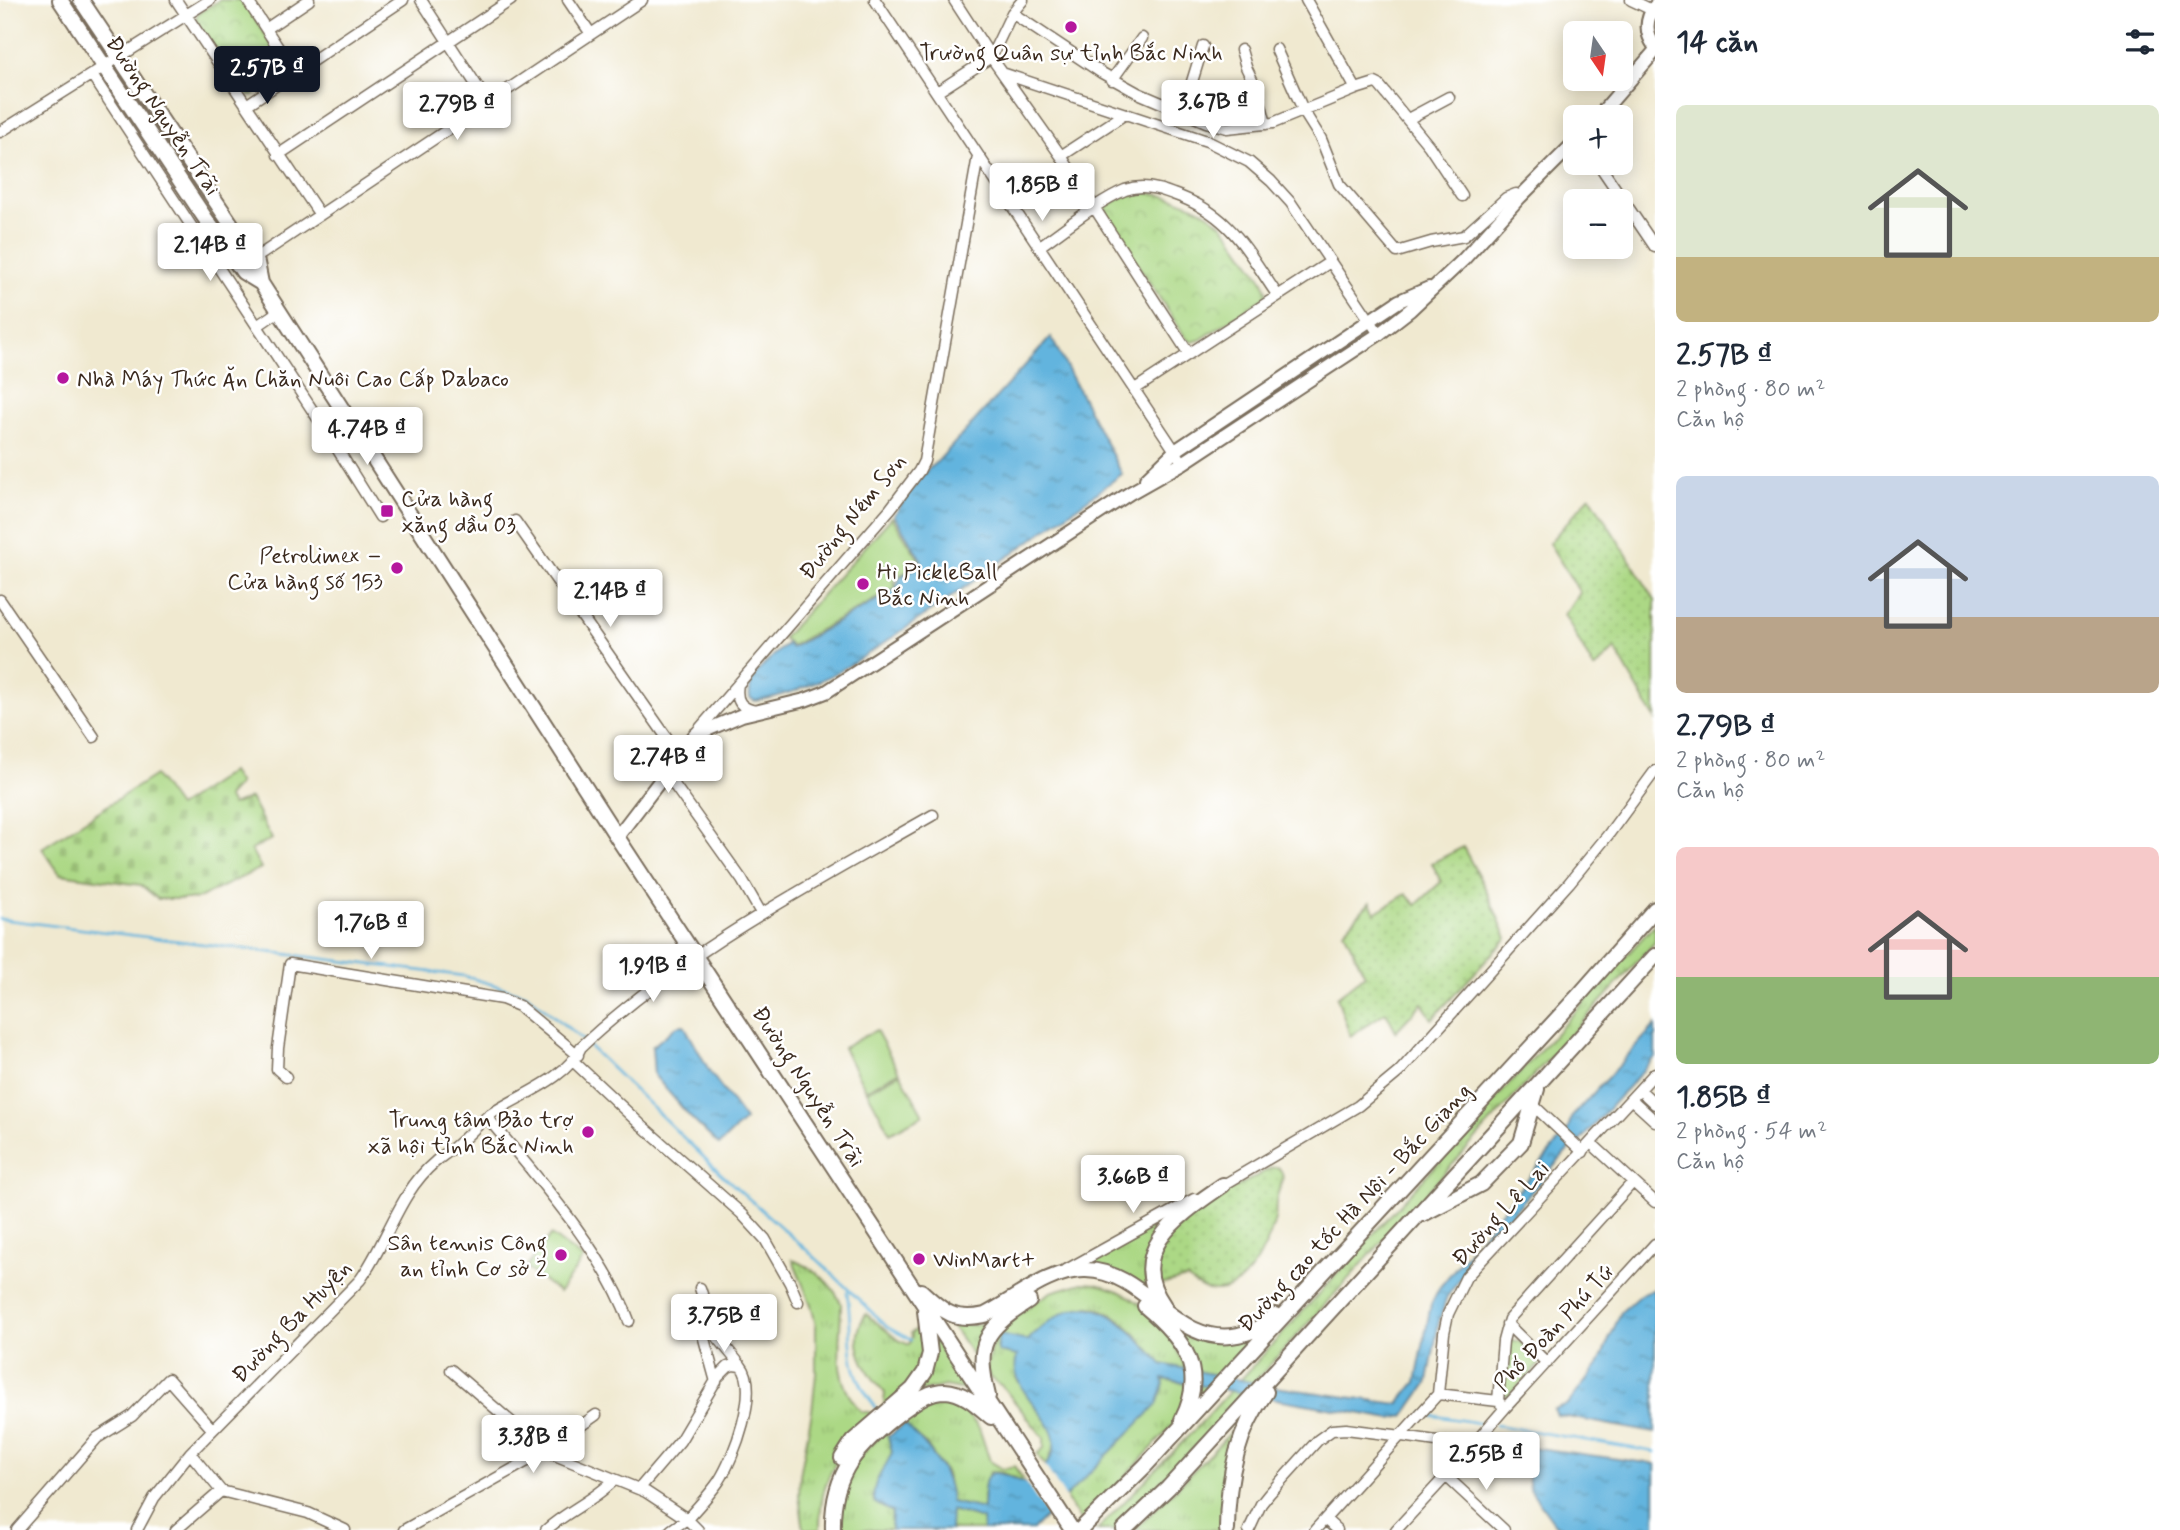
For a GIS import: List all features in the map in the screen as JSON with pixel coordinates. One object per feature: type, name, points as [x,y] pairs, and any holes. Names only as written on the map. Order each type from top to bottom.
[{"type":"highway","name":"Đường Nguyễn Trãi","points":[[60,0],[98,71],[140,135],[243,272],[261,283]]},
{"type":"highway","name":"Đường Nguyễn Trãi","points":[[81,0],[254,259],[261,283],[617,836],[1072,1530]]},
{"type":"highway","name":"Đường cao tốc Hà Nội - Bắc Giang","points":[[1083,1527],[1145,1466],[1655,909]]},
{"type":"highway","points":[[1124,1530],[1167,1488],[1373,1266],[1655,956]]},
{"type":"highway","points":[[1416,1218],[1481,1184],[1521,1143],[1538,1084]]},
{"type":"highway","points":[[909,1281],[946,1312],[959,1318],[985,1315],[1059,1274],[1088,1270],[1113,1276],[1137,1288],[1189,1328],[1217,1337],[1234,1336],[1260,1328],[1275,1316],[1384,1197],[1413,1175]]},
{"type":"highway","points":[[1168,1313],[1156,1294],[1151,1275],[1160,1235],[1223,1185]]},
{"type":"highway","points":[[1227,1530],[1231,1476],[1237,1448],[1264,1394],[1350,1300],[1373,1266]]},
{"type":"highway","points":[[991,1408],[981,1365],[983,1347],[988,1337],[997,1324],[1009,1314],[1049,1289],[1064,1283],[1094,1279],[1119,1287],[1157,1316],[1181,1341],[1189,1358],[1194,1381],[1192,1399],[1183,1418],[1083,1527]]},
{"type":"highway","points":[[824,1530],[828,1490],[853,1441],[913,1389],[925,1372],[930,1353],[925,1306]]},
{"type":"highway","points":[[833,1530],[837,1489],[851,1459],[874,1433],[925,1396],[942,1391],[960,1394],[1004,1428]]},
{"type":"main road","points":[[1608,105],[1655,49],[1647,28],[1653,8]]},
{"type":"main road","points":[[695,735],[727,720],[805,700],[833,688],[1378,334],[1438,284],[1563,154]]},
{"type":"main road","points":[[1130,493],[1175,451],[1399,301],[1438,284]]},
{"type":"main road","points":[[1271,387],[1280,399]]},
{"type":"main road","name":"Đường Ném Sơn","points":[[617,836],[695,735]]},
{"type":"street","points":[[176,0],[320,215]]},
{"type":"street","points":[[0,132],[210,0]]},
{"type":"street","points":[[247,0],[294,72]]},
{"type":"street","points":[[266,29],[310,0]]},
{"type":"street","points":[[248,104],[403,0]]},
{"type":"street","points":[[421,0],[488,103]]},
{"type":"street","points":[[278,155],[511,0]]},
{"type":"street","points":[[568,0],[591,34]]},
{"type":"street","points":[[254,259],[642,0]]},
{"type":"street","points":[[875,0],[1183,463]]},
{"type":"street","points":[[954,0],[1061,156],[1189,354]]},
{"type":"street","points":[[937,92],[991,57],[1012,13],[1023,0]]},
{"type":"street","points":[[1306,0],[1356,89]]},
{"type":"street","points":[[1631,0],[1653,8]]},
{"type":"street","points":[[1012,13],[1101,73],[1138,93],[1206,122],[1227,128],[1266,124],[1304,112],[1375,83],[1429,146],[1462,196]]},
{"type":"street","points":[[1112,80],[1142,38]]},
{"type":"street","points":[[1183,111],[1203,46]]},
{"type":"street","points":[[1241,50],[1257,90],[1266,124]]},
{"type":"street","points":[[1276,50],[1304,112],[1321,139],[1339,184],[1397,252],[1467,235],[1506,198],[1516,194],[1520,197]]},
{"type":"street","points":[[1005,74],[1206,141],[1249,162],[1282,191],[1378,334]]},
{"type":"street","points":[[1408,119],[1449,97]]},
{"type":"street","points":[[1061,156],[1125,114]]},
{"type":"street","points":[[140,135],[192,227],[380,517]]},
{"type":"street","name":"Đường Ném Sơn","points":[[695,735],[717,706],[891,508],[924,461],[978,156]]},
{"type":"street","points":[[1606,175],[1655,247]]},
{"type":"street","points":[[1040,246],[1118,194],[1142,187],[1194,201],[1220,218],[1231,228],[1278,296]]},
{"type":"street","points":[[192,227],[205,218]]},
{"type":"street","points":[[1461,237],[1472,250]]},
{"type":"street","points":[[1135,389],[1330,262]]},
{"type":"street","points":[[257,326],[279,311]]},
{"type":"street","points":[[328,434],[349,420]]},
{"type":"street","points":[[515,521],[679,755]]},
{"type":"street","points":[[0,600],[94,737]]},
{"type":"street","points":[[738,684],[737,695],[741,705],[746,709],[758,711]]},
{"type":"street","points":[[1059,1274],[1223,1185],[1358,1106],[1399,1072],[1569,884],[1655,771]]},
{"type":"street","points":[[666,772],[742,880],[761,913]]},
{"type":"street","name":"Đường Ba Huyện","points":[[136,1530],[154,1497],[190,1453],[360,1280],[376,1256],[415,1182],[435,1162],[487,1117],[567,1068],[595,1035],[653,985],[761,913],[933,815]]},
{"type":"street","points":[[286,1077],[277,1069],[290,964],[502,999],[519,1006],[577,1055],[640,1124],[743,1214],[765,1239],[798,1302]]},
{"type":"street","name":"Đường Lê Lai","points":[[1436,1398],[1444,1333],[1452,1301],[1466,1277],[1655,1073]]},
{"type":"street","points":[[1640,1090],[1655,1104]]},
{"type":"street","points":[[1631,1100],[1655,1122]]},
{"type":"street","points":[[1532,1104],[1583,1152]]},
{"type":"street","points":[[487,1117],[600,1263],[621,1299],[629,1321]]},
{"type":"street","points":[[1591,1143],[1655,1202]]},
{"type":"street","points":[[1315,1530],[1436,1398],[1501,1408],[1507,1324],[1513,1314],[1633,1182]]},
{"type":"street","name":"Phố Đoàn Phú Tứ","points":[[1402,1528],[1501,1408],[1547,1363],[1655,1244]]},
{"type":"street","points":[[671,1530],[687,1519],[721,1479],[739,1439],[748,1390],[746,1373],[715,1334],[700,1288]]},
{"type":"street","points":[[1507,1324],[1547,1363]]},
{"type":"street","points":[[703,1335],[716,1382]]},
{"type":"street","points":[[639,1489],[680,1441],[728,1367],[741,1366]]},
{"type":"street","points":[[451,1370],[545,1451],[639,1489],[687,1519],[698,1530]]},
{"type":"street","points":[[17,1530],[97,1438],[132,1416],[168,1378],[212,1429]]},
{"type":"street","points":[[404,1530],[545,1451],[596,1415]]},
{"type":"street","points":[[1249,1530],[1264,1500],[1325,1434],[1341,1429],[1471,1446]]},
{"type":"street","points":[[190,1453],[221,1491],[308,1513],[345,1530]]},
{"type":"street","points":[[1446,1476],[1504,1530]]},
{"type":"street","points":[[546,1530],[614,1480]]},
{"type":"street","points":[[176,1530],[221,1491]]},
{"type":"street","points":[[1325,1519],[1337,1530]]},
{"type":"green space","points":[[220,0],[243,0],[285,65],[285,74],[252,95],[244,93],[196,21],[197,14]]},
{"type":"green space","points":[[1132,192],[1178,200],[1200,209],[1219,222],[1260,277],[1267,294],[1264,298],[1200,340],[1192,342],[1186,338],[1105,215],[1107,206]]},
{"type":"green space","points":[[1590,496],[1655,600],[1655,719],[1615,649],[1594,669],[1564,614],[1580,593],[1549,543]]},
{"type":"green space","name":"Hi PickleBall Bắc Ninh","points":[[892,517],[920,561],[918,565],[897,577],[894,581],[896,588],[791,646],[783,638]]},
{"type":"green space","points":[[231,772],[239,784],[227,797],[232,805],[250,798],[272,839],[251,850],[261,868],[197,899],[158,899],[141,885],[60,874],[42,848],[155,775],[178,807]]},
{"type":"green space","points":[[1463,847],[1507,938],[1432,1019],[1422,1003],[1396,1031],[1386,1012],[1350,1036],[1337,997],[1365,975],[1344,931],[1370,902],[1375,913],[1406,894],[1416,905],[1441,882],[1432,863]]},
{"type":"green space","points":[[1655,924],[1655,942],[1207,1434],[1114,1530],[1097,1530],[1203,1421]]},
{"type":"green space","points":[[876,1030],[899,1072],[866,1090],[843,1048]]},
{"type":"green space","points":[[900,1073],[923,1115],[890,1133],[867,1091]]},
{"type":"green space","points":[[1278,1167],[1283,1178],[1276,1200],[1275,1219],[1264,1250],[1244,1278],[1231,1287],[1218,1291],[1203,1289],[1187,1278],[1160,1285],[1157,1267],[1164,1240],[1204,1205],[1271,1168]]},
{"type":"green space","points":[[1168,1218],[1152,1290],[1089,1262]]},
{"type":"green space","points":[[551,1235],[583,1259],[559,1292],[526,1268]]},
{"type":"green space","points":[[793,1260],[821,1277],[841,1303],[841,1374],[852,1400],[862,1412],[869,1412],[873,1417],[841,1455],[827,1480],[820,1530],[804,1530],[799,1496],[816,1374],[816,1325]]},
{"type":"green space","points":[[1082,1283],[1117,1291],[1149,1311],[1169,1334],[1186,1369],[1162,1364],[1128,1326],[1096,1308],[1075,1309],[1035,1333],[1027,1341],[998,1340],[997,1348],[1017,1356],[1016,1378],[1052,1430],[1055,1445],[1046,1467],[1037,1454],[1044,1448],[1044,1438],[1002,1386],[990,1378],[986,1369],[994,1337],[1024,1310],[1051,1292]]},
{"type":"green space","points":[[866,1314],[898,1340],[909,1345],[911,1333],[921,1327],[922,1354],[918,1372],[887,1406],[884,1402],[885,1393],[865,1366],[858,1346],[860,1325]]},
{"type":"green space","points":[[1001,1314],[977,1361],[951,1325],[978,1325]]},
{"type":"green space","points":[[1172,1321],[1186,1331],[1263,1335],[1190,1415],[1195,1397]]},
{"type":"green space","points":[[932,1337],[967,1390],[945,1386],[914,1393]]},
{"type":"green space","points":[[1512,1341],[1520,1341],[1540,1361],[1508,1396],[1503,1394],[1507,1346]]},
{"type":"green space","points":[[1162,1379],[1189,1384],[1176,1422],[1082,1523],[1065,1497],[1097,1464]]},
{"type":"green space","points":[[953,1397],[979,1428],[990,1461],[1003,1469],[1014,1466],[1026,1483],[998,1471],[990,1472],[983,1496],[983,1509],[951,1502],[946,1474],[925,1443],[899,1421],[929,1400]]},
{"type":"green space","points":[[1242,1421],[1221,1530],[1135,1530]]},
{"type":"green space","points":[[884,1432],[892,1452],[873,1497],[875,1503],[892,1512],[891,1530],[839,1530],[841,1493],[857,1459]]},
{"type":"green space","points":[[950,1510],[983,1519],[983,1530],[950,1530]]},
{"type":"water","points":[[1051,337],[1122,474],[885,643],[844,668],[802,689],[755,701],[750,698],[756,674],[787,643],[791,648],[897,589],[899,579],[919,565],[922,561],[894,515],[926,471]]},
{"type":"water","points":[[684,1025],[710,1072],[745,1120],[719,1145],[691,1118],[654,1075],[652,1047],[677,1026]]},
{"type":"water","points":[[1655,1025],[1655,1057],[1480,1250],[1447,1297],[1439,1321],[1428,1382],[1404,1416],[1391,1419],[1163,1379],[1157,1405],[1033,1530],[983,1530],[982,1519],[951,1510],[950,1530],[891,1530],[892,1512],[875,1503],[874,1489],[892,1452],[888,1437],[905,1424],[942,1469],[950,1490],[951,1502],[983,1509],[985,1484],[990,1474],[996,1473],[1025,1483],[1046,1465],[1054,1448],[1052,1433],[1023,1389],[1016,1373],[1017,1356],[998,1352],[998,1339],[1001,1335],[1027,1341],[1048,1322],[1067,1311],[1084,1308],[1100,1310],[1115,1318],[1162,1364],[1275,1387],[1398,1404],[1416,1382],[1431,1304],[1439,1288],[1568,1130],[1571,1118]]},
{"type":"water","points":[[1655,1289],[1655,1433],[1557,1415],[1554,1409],[1568,1404],[1598,1365],[1621,1312],[1640,1295]]},
{"type":"water","points":[[1523,1446],[1655,1464],[1655,1530],[1567,1530],[1555,1524],[1530,1489]]},
{"type":"pier","points":[[1044,1464],[1067,1500],[1049,1518],[1022,1478],[1025,1479]]},
{"type":"waterway","points":[[0,919],[464,976],[528,995],[584,1041]]},
{"type":"waterway","points":[[589,1046],[719,1172],[819,1261],[887,1327],[911,1340]]},
{"type":"waterway","points":[[847,1292],[854,1366],[866,1394],[878,1410]]},
{"type":"waterway","points":[[1423,1414],[1486,1424]]},
{"type":"waterway","points":[[1496,1425],[1655,1452]]},
{"type":"place","name":"Trường Quân sự tỉnh Bắc Ninh","points":[[1071,27]]},
{"type":"place","name":"Nhà Máy Thức Ăn Chăn Nuôi Cao Cấp Dabaco","points":[[63,378]]},
{"type":"place","name":"Cửa hàng xăng dầu 03","points":[[387,511]]},
{"type":"place","name":"Petrolimex – Cửa hàng số 153","points":[[397,568]]},
{"type":"place","name":"Hi PickleBall Bắc Ninh","points":[[863,584]]},
{"type":"place","name":"Trung tâm Bảo trợ xã hội tỉnh Bắc Ninh","points":[[588,1132]]},
{"type":"place","name":"Sân tennis Công an tỉnh Cơ sở 2","points":[[561,1255]]},
{"type":"place","name":"WinMart+","points":[[919,1259]]}]
